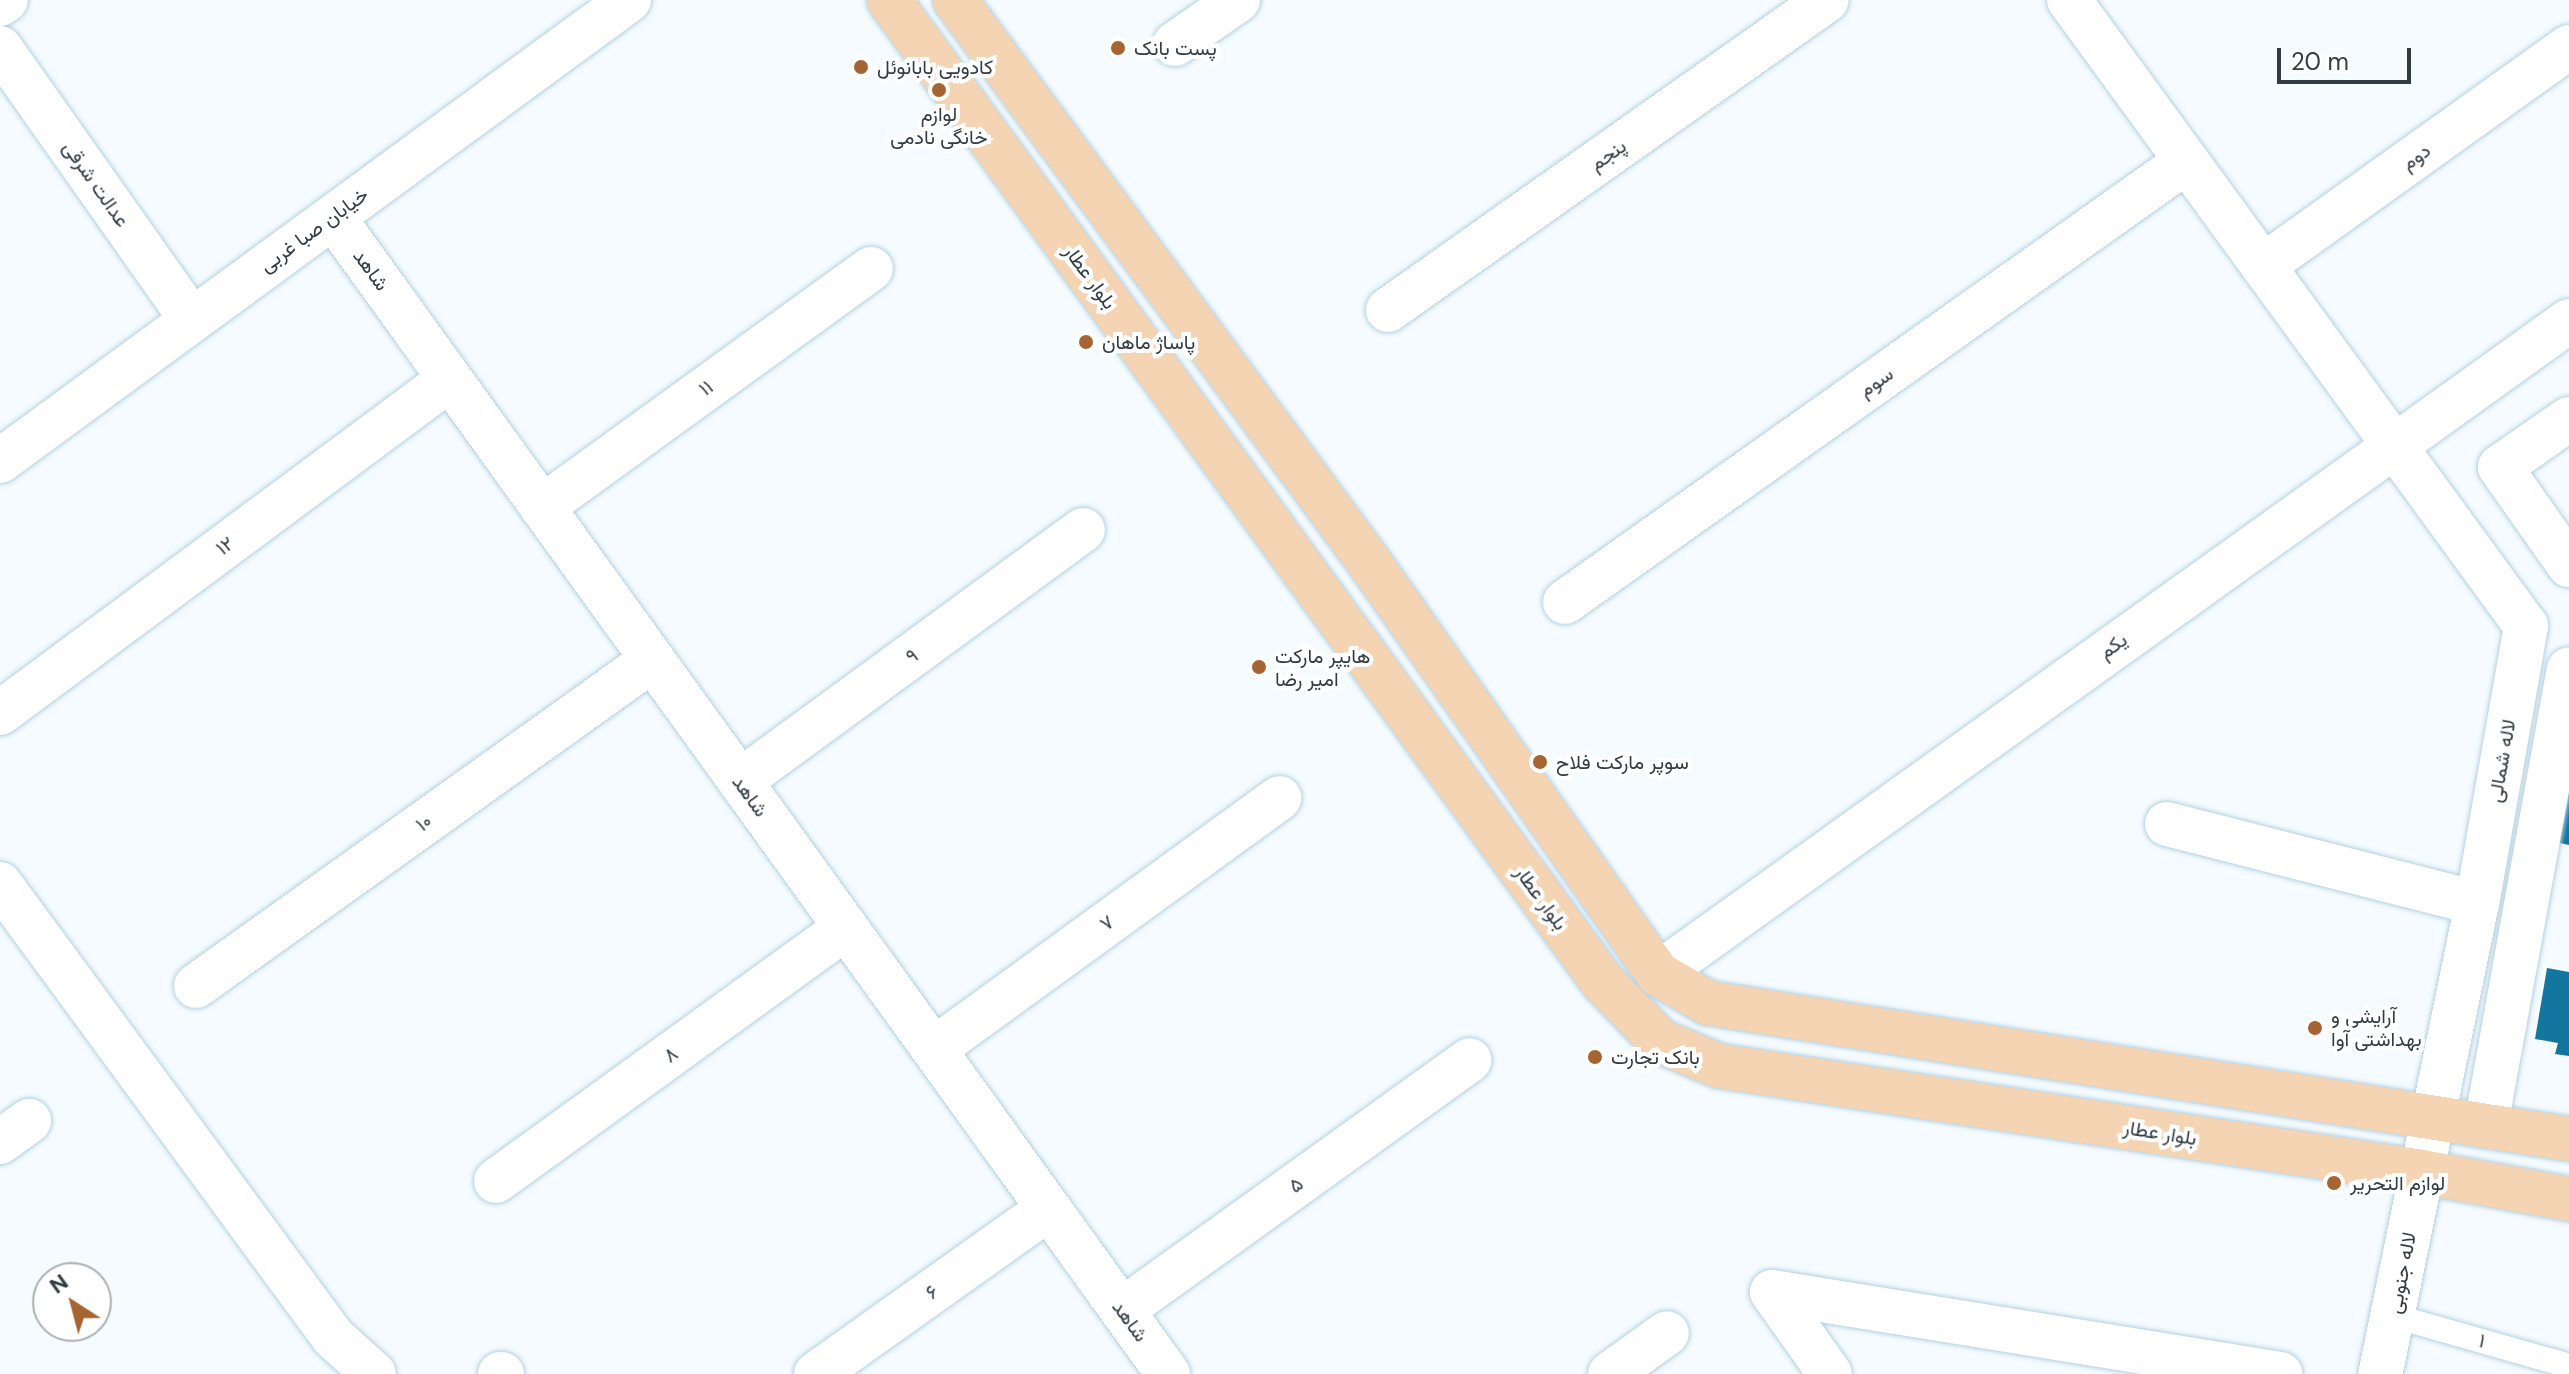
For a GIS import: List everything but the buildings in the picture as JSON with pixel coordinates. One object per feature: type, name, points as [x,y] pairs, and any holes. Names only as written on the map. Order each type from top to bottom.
[{"type":"street","points":[[0,4],[6,0]]},
{"type":"street","name":"خیابان صبا غربی","points":[[0,461],[629,0]]},
{"type":"street","name":"بلوار عطار","points":[[889,0],[1602,981],[1660,1041],[1719,1066],[2422,1172],[2569,1199]]},
{"type":"street","points":[[955,0],[1369,562],[1658,974],[1708,1003],[2569,1139]]},
{"type":"street","points":[[1175,44],[1238,0]]},
{"type":"street","name":"پنجم","points":[[1388,310],[1827,0]]},
{"type":"street","name":"لاله شمالی","points":[[2069,0],[2526,626],[2477,903],[2435,1116]]},
{"type":"street","name":"دوم","points":[[2263,266],[2569,47]]},
{"type":"street","name":"عدالت شرقی","points":[[0,48],[192,320]]},
{"type":"street","name":"سوم","points":[[1565,602],[2187,161]]},
{"type":"street","name":"شاهد","points":[[333,217],[1168,1374]]},
{"type":"street","name":"۱۱","points":[[542,507],[871,269]]},
{"type":"street","name":"یکم","points":[[1658,974],[2569,321]]},
{"type":"street","name":"۱۲","points":[[0,713],[450,379]]},
{"type":"street","points":[[2569,419],[2500,467],[2569,565]]},
{"type":"street","name":"۹","points":[[740,781],[1083,530]]},
{"type":"street","name":"۱۰","points":[[196,986],[652,660]]},
{"type":"street","points":[[2486,1125],[2569,670]]},
{"type":"street","name":"۷","points":[[934,1049],[1279,798]]},
{"type":"street","points":[[2167,824],[2477,903]]},
{"type":"street","points":[[0,884],[333,1337],[374,1374]]},
{"type":"street","name":"۸","points":[[496,1181],[846,928]]},
{"type":"street","name":"۵","points":[[1122,1310],[1470,1060]]},
{"type":"street","name":"لاله جنوبی","points":[[2380,1374],[2435,1116]]},
{"type":"street","name":"۶","points":[[816,1374],[1048,1209]]},
{"type":"street","points":[[1830,1374],[1772,1292],[2280,1374]]},
{"type":"street","points":[[1610,1374],[1667,1333]]},
{"type":"lane","name":"۱","points":[[2394,1316],[2569,1366]]},
{"type":"place","name":"پست بانک","points":[[1118,48]]},
{"type":"place","name":"کادویی بابانوئل","points":[[861,67]]},
{"type":"place","name":"لوازم خانگی نادمی","points":[[939,90]]},
{"type":"place","name":"پاساژ ماهان","points":[[1086,342]]},
{"type":"place","name":"هایپر مارکت امیر رضا","points":[[1259,667]]},
{"type":"place","name":"سوپر مارکت فلاح","points":[[1540,762]]},
{"type":"place","name":"آرایشی و بهداشتی آوا","points":[[2315,1028]]},
{"type":"place","name":"بانک تجارت","points":[[1595,1057]]},
{"type":"place","name":"لوازم التحریر","points":[[2334,1183]]}]
